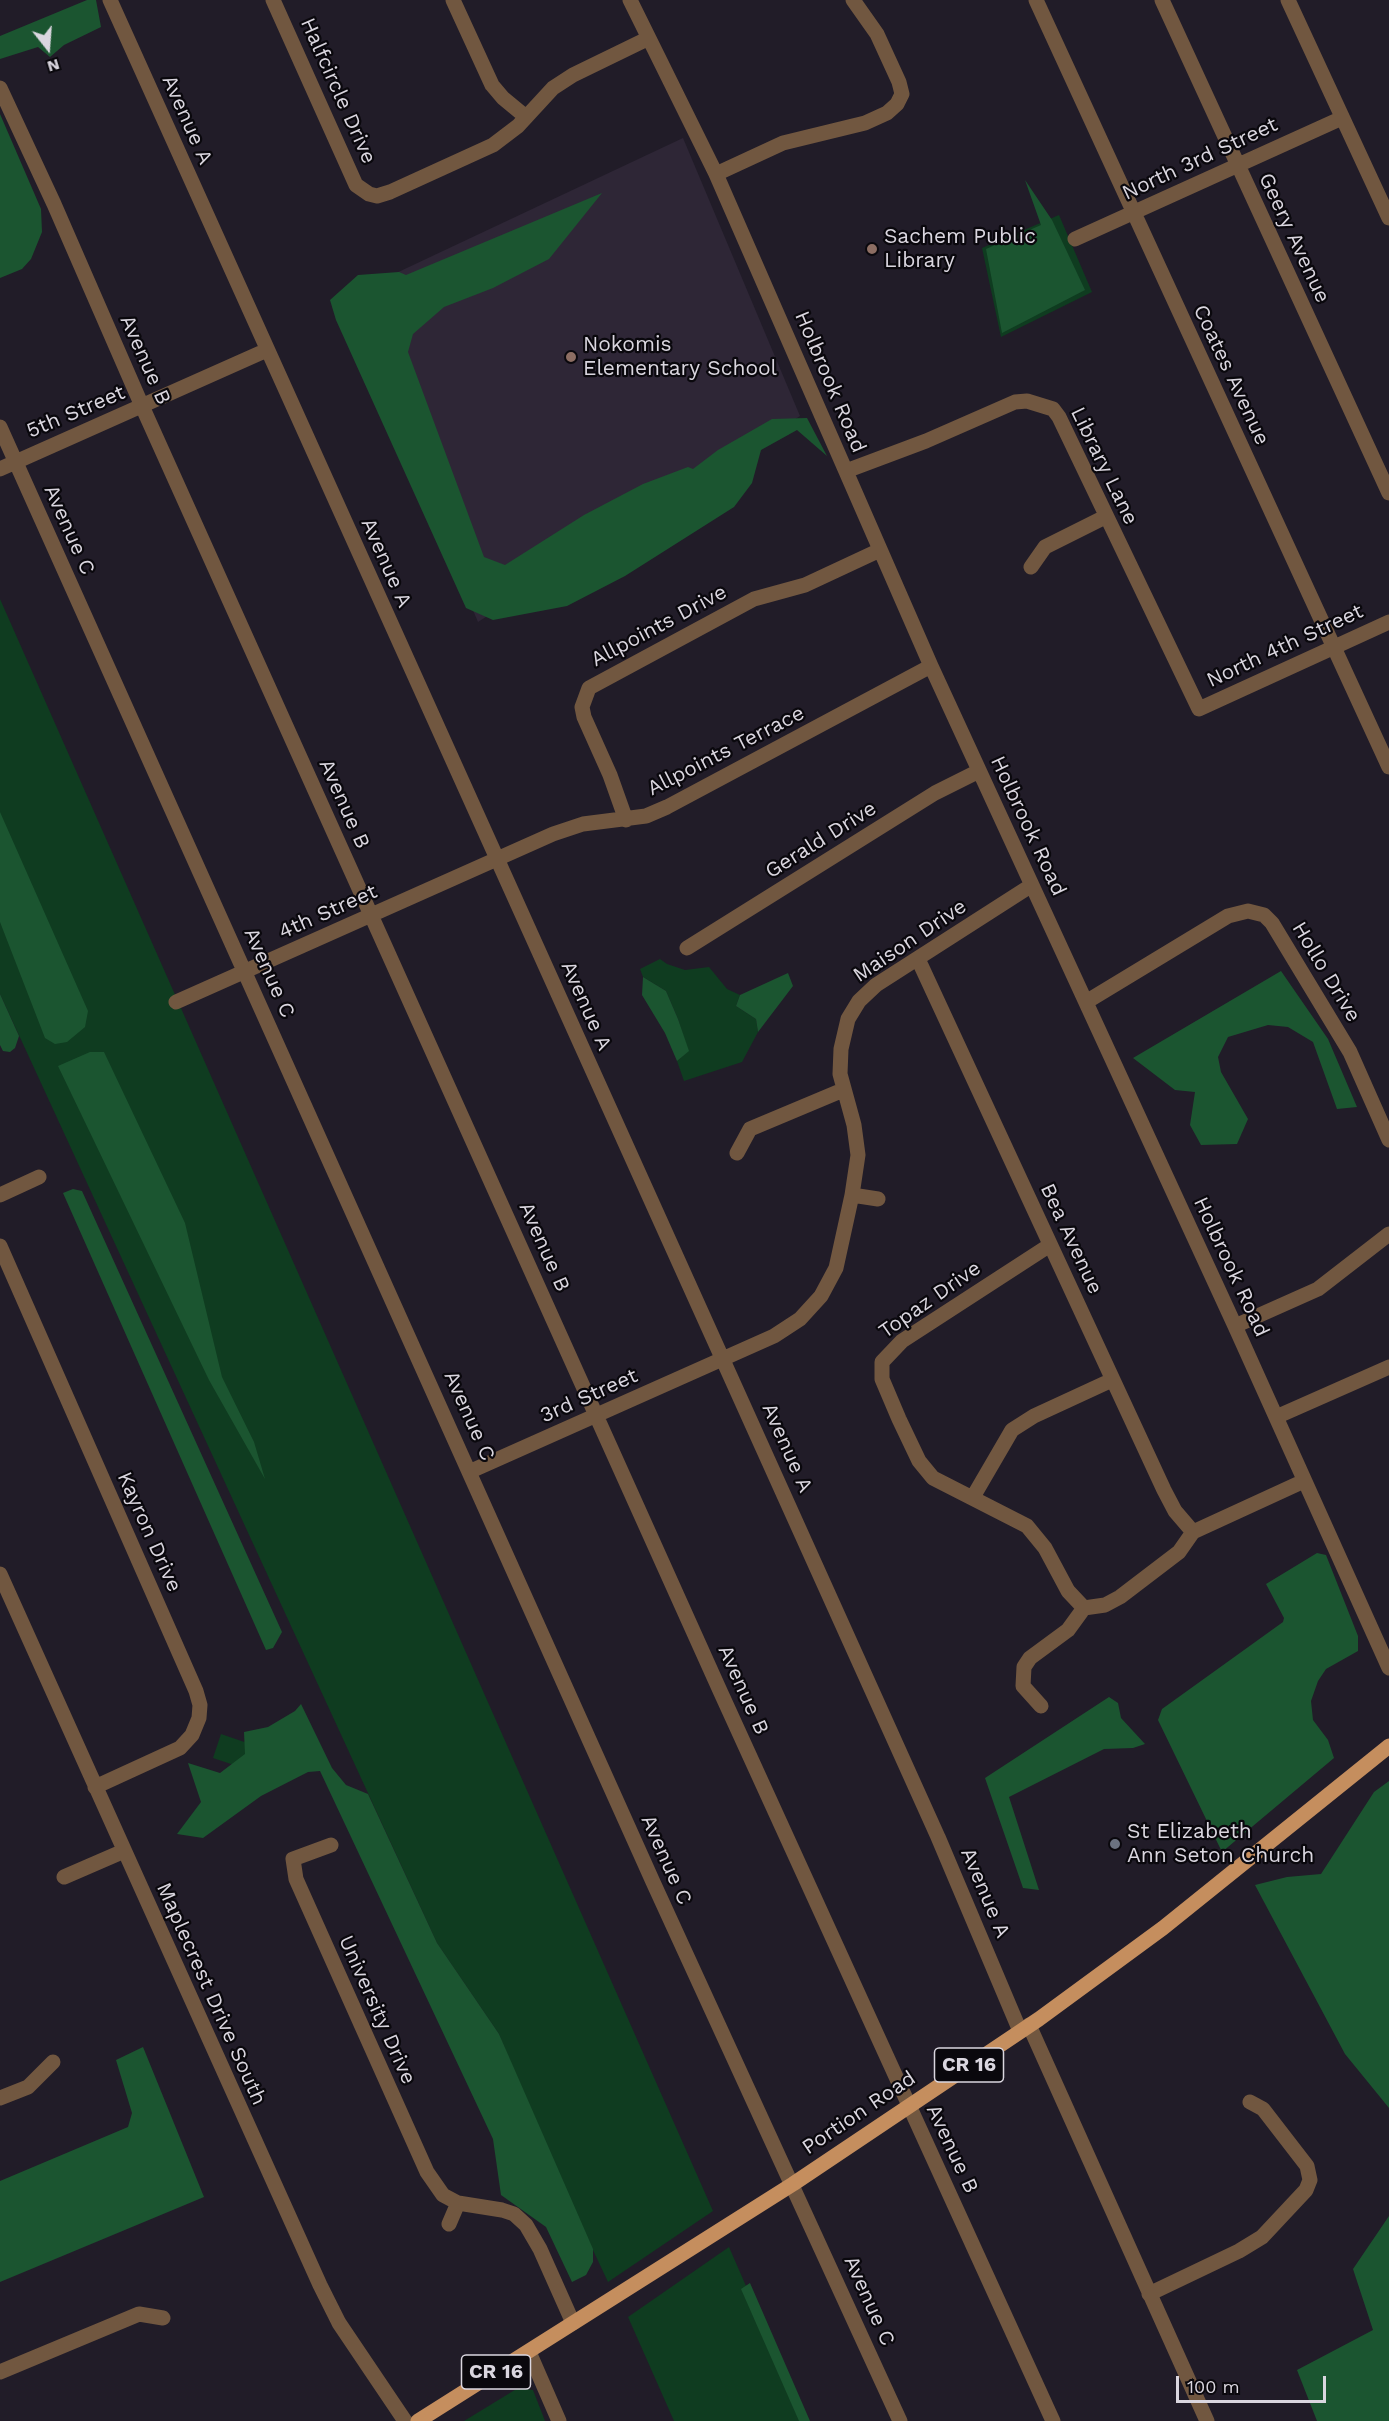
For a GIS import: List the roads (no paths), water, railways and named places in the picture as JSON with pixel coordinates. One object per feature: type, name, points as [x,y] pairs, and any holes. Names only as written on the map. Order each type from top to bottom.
[{"type":"main road","name":"Portion Road","points":[[418,2421],[793,2184],[1024,2028],[1163,1928],[1389,1746]]},
{"type":"street","name":"Avenue A","points":[[110,0],[1024,2028],[1207,2421]]},
{"type":"street","name":"Halfcircle Drive","points":[[273,0],[356,185],[369,194],[390,192],[493,145],[526,117],[542,98],[573,75],[647,39]]},
{"type":"street","points":[[453,0],[492,85],[503,98],[526,117]]},
{"type":"street","name":"Holbrook Road","points":[[630,0],[647,39],[716,174],[931,666],[1236,1326],[1389,1668]]},
{"type":"street","points":[[716,174],[783,143],[865,123],[887,113],[897,104],[902,94],[899,82],[877,34],[853,0]]},
{"type":"street","name":"Coates Avenue","points":[[1036,0],[1132,213],[1389,767]]},
{"type":"street","name":"Geery Avenue","points":[[1162,0],[1389,493]]},
{"type":"street","points":[[1288,0],[1389,218]]},
{"type":"street","name":"Avenue B","points":[[0,88],[597,1416],[1053,2421]]},
{"type":"street","name":"North 3rd Street","points":[[1075,239],[1342,118]]},
{"type":"street","name":"5th Street","points":[[0,469],[267,350]]},
{"type":"street","name":"Library Lane","points":[[846,471],[926,441],[1005,405],[1027,401],[1053,409],[1059,417],[1199,709]]},
{"type":"street","name":"Avenue C","points":[[0,427],[471,1471],[653,1882],[900,2421]]},
{"type":"street","points":[[1032,567],[1045,547],[1105,517]]},
{"type":"street","name":"Allpoints Drive","points":[[626,820],[610,775],[584,717],[582,707],[589,688],[754,599],[805,585],[880,550]]},
{"type":"street","name":"North 4th Street","points":[[1199,709],[1389,622]]},
{"type":"street","name":"Allpoints Terrace","points":[[496,859],[583,824],[626,820],[657,812],[931,666]]},
{"type":"street","name":"Gerald Drive","points":[[687,948],[936,793],[979,771]]},
{"type":"street","name":"4th Street","points":[[176,1002],[496,859]]},
{"type":"street","name":"Maison Drive","points":[[723,1358],[786,1330],[821,1296],[838,1260],[858,1155],[854,1125],[843,1090],[841,1049],[844,1030],[853,1010],[876,985],[1032,885]]},
{"type":"street","name":"Hollo Drive","points":[[1086,1002],[1228,916],[1248,911],[1264,915],[1272,923],[1350,1052],[1389,1140]]},
{"type":"street","name":"Bea Avenue","points":[[918,959],[1164,1490],[1175,1511],[1192,1532]]},
{"type":"street","points":[[737,1153],[750,1129],[843,1090]]},
{"type":"street","points":[[0,1195],[39,1177]]},
{"type":"street","points":[[852,1195],[878,1199]]},
{"type":"street","points":[[1236,1326],[1318,1288],[1389,1234]]},
{"type":"street","name":"Topaz Drive","points":[[1050,1245],[902,1341],[882,1362],[882,1379],[925,1470],[943,1485],[1015,1518],[1036,1535],[1068,1591],[1084,1608]]},
{"type":"street","name":"Kayron Drive","points":[[0,1246],[196,1691],[200,1705],[199,1718],[192,1735],[180,1748],[95,1787]]},
{"type":"street","name":"3rd Street","points":[[471,1471],[723,1358]]},
{"type":"street","points":[[1276,1417],[1389,1367]]},
{"type":"street","points":[[973,1497],[1012,1430],[1034,1416],[1112,1380]]},
{"type":"street","points":[[1041,1706],[1023,1686],[1024,1667],[1030,1658],[1068,1630],[1084,1608],[1105,1605],[1120,1597],[1179,1552],[1192,1532],[1304,1481]]},
{"type":"street","name":"Maplecrest Drive South","points":[[0,1574],[320,2285],[339,2323],[405,2421]]},
{"type":"street","name":"University Drive","points":[[331,1845],[293,1859],[296,1879],[427,2172],[443,2195],[458,2204]]},
{"type":"street","points":[[64,1877],[124,1851]]},
{"type":"street","points":[[0,2098],[27,2087],[53,2062]]},
{"type":"street","points":[[1149,2294],[1239,2251],[1262,2237],[1306,2190],[1310,2180],[1307,2166],[1263,2109],[1250,2102]]},
{"type":"street","points":[[450,2224],[458,2204],[502,2210],[514,2214],[526,2225],[540,2249],[573,2323]]},
{"type":"street","points":[[0,2372],[139,2314],[163,2318]]},
{"type":"street","points":[[529,2352],[559,2421]]},
{"type":"place","name":"Sachem Public Library","points":[[872,249]]},
{"type":"place","name":"Nokomis Elementary School","points":[[571,357]]},
{"type":"place","name":"St Elizabeth Ann Seton Church","points":[[1115,1844]]}]
